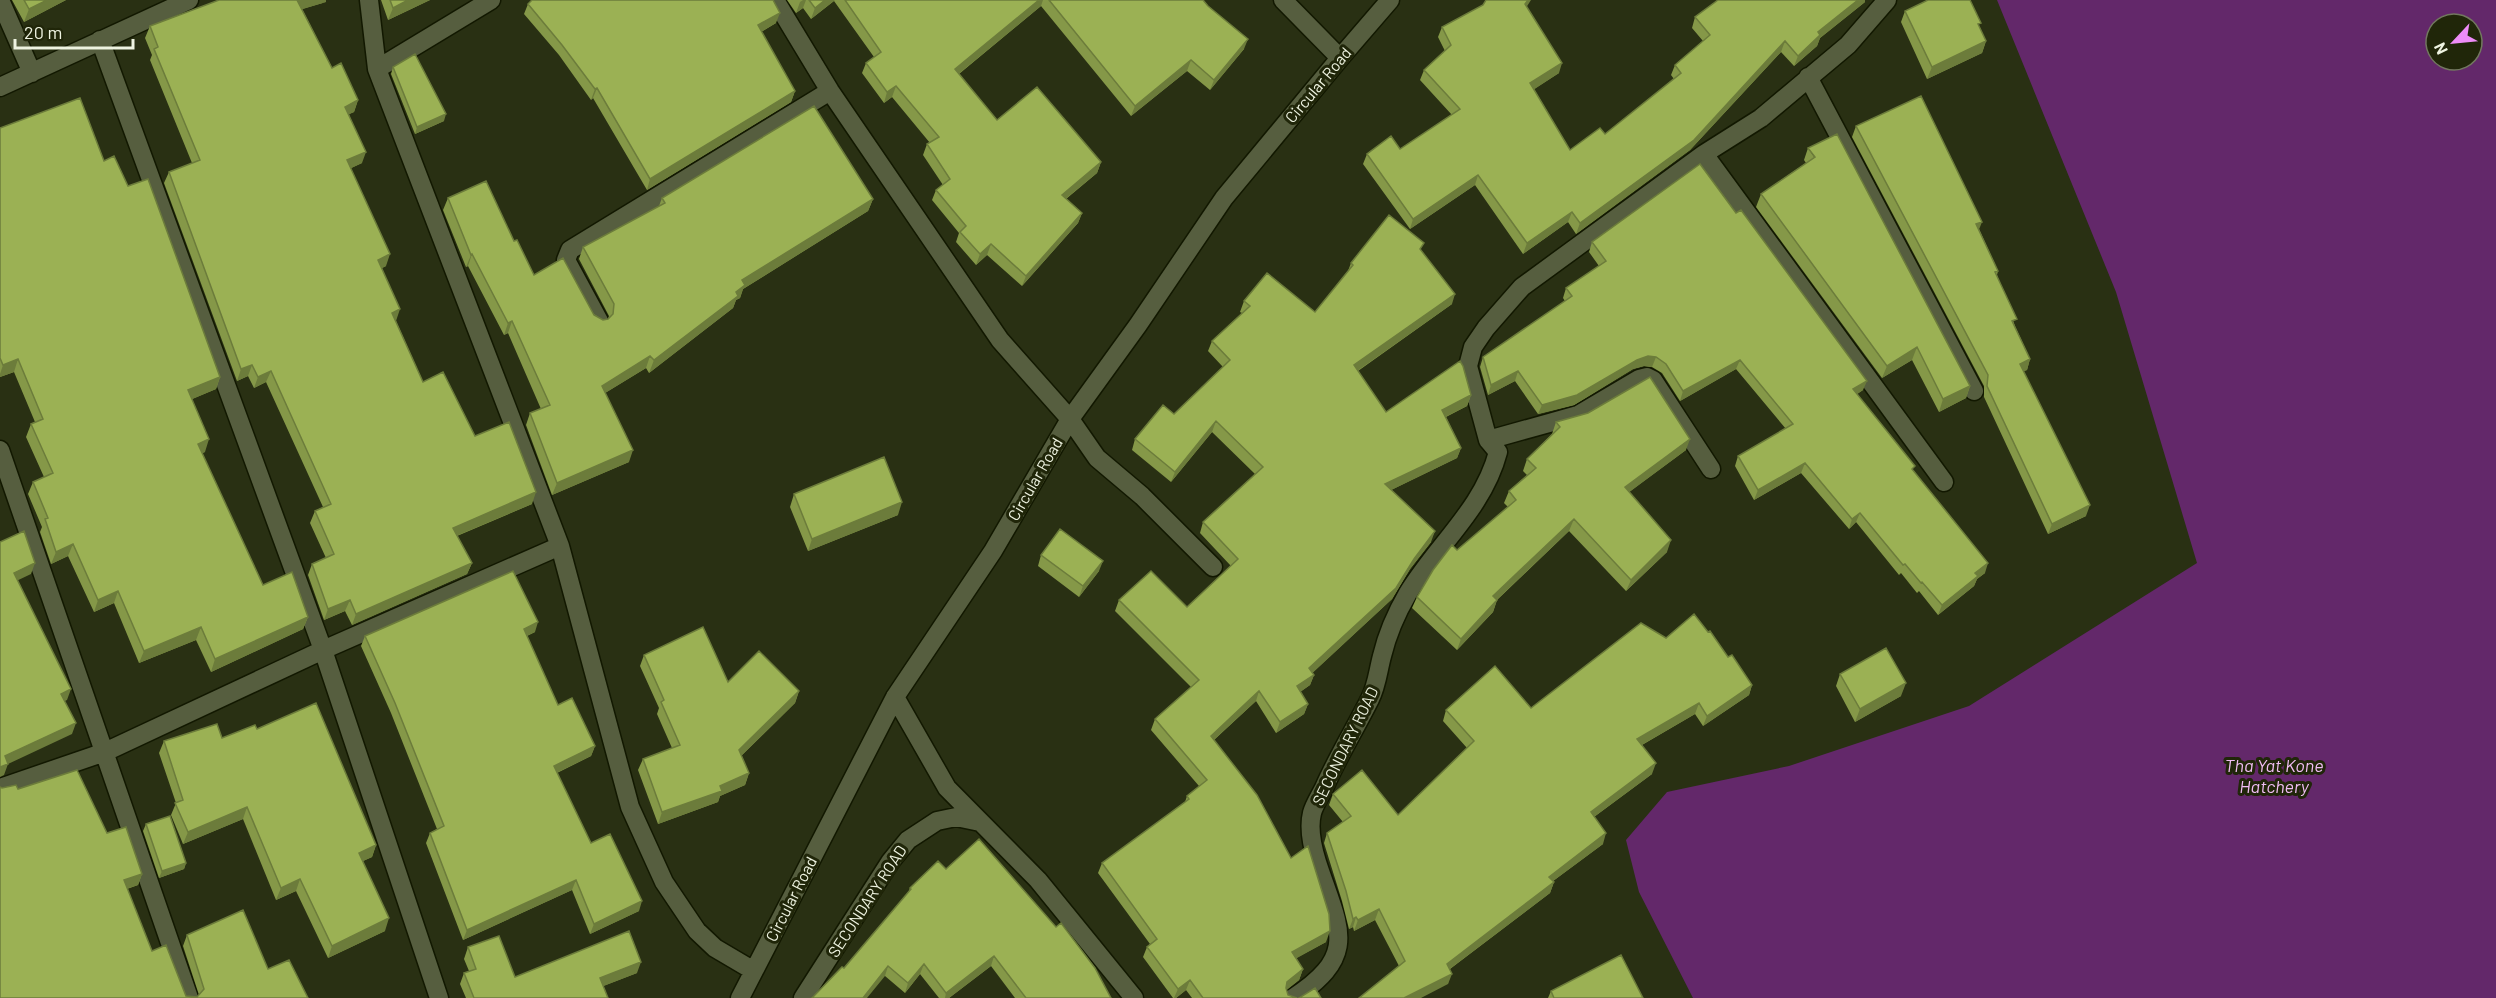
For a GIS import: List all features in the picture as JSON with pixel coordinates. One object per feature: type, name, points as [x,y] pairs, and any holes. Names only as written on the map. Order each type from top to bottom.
[{"type":"street","points":[[0,0],[32,73]]},
{"type":"street","points":[[0,87],[189,0]]},
{"type":"street","points":[[369,0],[377,69],[560,546],[630,807],[664,882],[697,931],[715,948],[754,971]]},
{"type":"street","points":[[377,69],[491,0]]},
{"type":"street","points":[[775,0],[830,91],[1000,340],[1070,419],[1097,458],[1142,496],[1213,567]]},
{"type":"street","points":[[1283,0],[1340,58]]},
{"type":"street","name":"Circular Road","points":[[740,998],[895,697],[993,551],[1070,419],[1138,325],[1224,198],[1390,0]]},
{"type":"street","points":[[1887,0],[1848,45],[1761,118],[1704,154],[1944,482]]},
{"type":"street","points":[[100,40],[323,650],[439,998]]},
{"type":"street","points":[[1808,77],[1974,391]]},
{"type":"street","points":[[599,321],[566,260],[570,250],[830,91]]},
{"type":"street","name":"SECONDARY ROAD","points":[[1293,998],[1316,983],[1333,964],[1339,946],[1337,921],[1310,836],[1312,813],[1336,759],[1371,698],[1396,616],[1409,593],[1480,496],[1493,473],[1498,452],[1488,440],[1468,366],[1473,347],[1486,327],[1522,287],[1704,154]]},
{"type":"street","points":[[1488,440],[1578,415],[1647,377],[1653,380],[1711,469]]},
{"type":"street","points":[[0,450],[189,998]]},
{"type":"street","points":[[0,788],[105,752],[323,650],[560,546]]},
{"type":"street","points":[[895,697],[947,788],[1038,880],[1134,998]]},
{"type":"street","name":"SECONDARY ROAD","points":[[803,998],[890,862],[908,840],[937,821],[956,817],[980,822]]},
{"type":"water","name":"Tha Yat Kone Hatchery","points":[[1997,0],[2496,0],[2496,998],[1693,998],[1639,892],[1626,840],[1667,792],[1789,766],[1969,706],[2197,563],[2116,292]]},
{"type":"building","points":[[24,0],[47,0],[29,9]]},
{"type":"building","points":[[219,0],[297,0],[332,68],[341,63],[358,100],[345,107],[366,152],[347,160],[390,254],[378,260],[400,309],[392,313],[423,382],[443,372],[475,436],[509,422],[536,492],[453,528],[472,563],[356,614],[350,600],[328,609],[312,564],[334,554],[315,511],[331,504],[271,371],[258,377],[252,365],[241,369],[169,172],[200,160],[154,49],[158,47],[150,26]]},
{"type":"building","points":[[390,0],[408,0],[393,8]]},
{"type":"building","points":[[532,0],[773,0],[780,13],[758,25],[795,91],[650,179],[597,88],[595,89],[528,4]]},
{"type":"building","points":[[809,0],[825,0],[815,8]]},
{"type":"building","points":[[845,0],[1039,0],[955,69],[997,120],[1037,87],[1101,162],[1062,195],[1082,213],[1026,276],[991,244],[980,254],[960,232],[966,226],[936,190],[950,179],[927,144],[939,137],[896,86],[887,92],[866,63],[881,52]]},
{"type":"building","points":[[1049,0],[1203,0],[1248,39],[1214,80],[1191,60],[1135,106]]},
{"type":"building","points":[[1486,0],[1528,0],[1525,4],[1562,63],[1530,83],[1570,150],[1600,128],[1605,134],[1681,73],[1675,65],[1710,35],[1695,17],[1718,0],[1858,0],[1818,32],[1820,35],[1798,56],[1785,41],[1694,140],[1580,223],[1572,212],[1527,243],[1478,175],[1413,219],[1367,154],[1391,136],[1400,149],[1460,109],[1424,70],[1451,45],[1442,27],[1483,5]]},
{"type":"building","points":[[1928,0],[1970,0],[1981,23],[1978,24],[1986,41],[1932,67],[1905,11]]},
{"type":"building","points":[[415,54],[446,114],[417,127],[393,67]]},
{"type":"building","points":[[1921,96],[1982,222],[1976,224],[1998,271],[1995,272],[2017,319],[2012,321],[2030,359],[2020,364],[2090,505],[2052,524],[1987,386],[1988,375],[1856,126]]},
{"type":"building","points":[[80,98],[104,161],[114,156],[128,186],[148,179],[220,377],[188,390],[209,439],[198,444],[263,585],[292,572],[308,617],[215,659],[201,627],[144,651],[118,591],[98,600],[73,544],[56,552],[45,519],[48,518],[33,482],[53,473],[31,424],[43,419],[18,359],[3,365],[0,358],[0,128]]},
{"type":"building","points":[[814,106],[873,199],[742,280],[745,285],[736,292],[738,296],[654,360],[650,356],[602,386],[633,450],[557,483],[530,413],[550,405],[512,321],[508,323],[471,255],[448,198],[486,181],[514,241],[517,240],[534,275],[563,258],[594,315],[603,320],[608,319],[613,314],[614,304],[583,247],[665,203],[662,198]]},
{"type":"building","points":[[1837,134],[1970,386],[1943,399],[1917,347],[1887,366],[1761,194],[1815,157],[1808,148]]},
{"type":"building","points":[[1700,164],[1736,213],[1741,210],[1867,381],[1853,389],[1915,466],[1912,469],[1988,563],[1975,573],[1978,576],[1942,605],[1905,564],[1903,565],[1860,513],[1852,519],[1805,463],[1758,490],[1738,456],[1793,424],[1740,360],[1683,391],[1666,364],[1656,357],[1648,356],[1577,395],[1542,405],[1518,371],[1491,385],[1483,357],[1572,296],[1566,288],[1606,261],[1592,242]]},
{"type":"building","points":[[1389,215],[1424,243],[1420,249],[1455,294],[1354,365],[1386,412],[1460,361],[1471,395],[1442,410],[1461,448],[1385,484],[1435,531],[1396,588],[1309,668],[1314,675],[1297,686],[1308,704],[1280,722],[1259,691],[1211,736],[1257,795],[1291,858],[1308,846],[1329,914],[1330,931],[1292,952],[1303,969],[1287,982],[1286,988],[1288,995],[1297,998],[1203,998],[1190,980],[1178,989],[1147,947],[1157,939],[1102,863],[1189,799],[1187,796],[1207,780],[1155,719],[1199,680],[1119,600],[1151,571],[1187,607],[1238,559],[1203,522],[1263,467],[1216,421],[1175,472],[1135,439],[1163,405],[1174,414],[1230,360],[1212,341],[1250,306],[1244,301],[1267,273],[1315,312]]},
{"type":"building","points":[[1650,377],[1690,439],[1625,487],[1671,540],[1631,580],[1574,519],[1493,596],[1497,600],[1461,639],[1417,597],[1433,570],[1452,545],[1457,550],[1516,500],[1509,491],[1536,468],[1527,459],[1560,427],[1556,422],[1588,413]]},
{"type":"building","points":[[884,457],[902,502],[812,539],[794,494]]},
{"type":"building","points":[[1060,529],[1103,561],[1083,586],[1041,555]]},
{"type":"building","points":[[24,531],[35,563],[14,573],[71,689],[61,694],[76,723],[5,756],[8,764],[0,767],[0,542]]},
{"type":"building","points":[[513,571],[538,622],[524,629],[558,705],[572,698],[595,746],[554,766],[591,843],[610,834],[642,901],[594,924],[576,880],[467,930],[430,833],[444,826],[395,703],[365,636]]},
{"type":"building","points":[[1694,614],[1708,632],[1710,631],[1728,657],[1732,655],[1752,685],[1707,716],[1699,703],[1637,739],[1656,763],[1591,812],[1606,833],[1549,877],[1554,882],[1447,964],[1452,974],[1404,998],[1359,998],[1405,961],[1379,909],[1358,920],[1356,917],[1353,919],[1327,833],[1351,816],[1333,794],[1362,770],[1398,815],[1474,741],[1446,710],[1495,666],[1531,708],[1641,623],[1666,638]]},
{"type":"building","points":[[703,627],[728,682],[759,651],[799,691],[739,750],[749,773],[720,786],[722,791],[662,812],[643,759],[680,745],[661,702],[664,700],[644,655]]},
{"type":"building","points":[[1886,648],[1906,683],[1860,709],[1840,674]]},
{"type":"building","points":[[316,703],[376,845],[359,853],[389,918],[332,946],[300,879],[281,888],[247,807],[188,832],[175,803],[183,800],[164,741],[217,724],[222,738],[255,725],[257,729]]},
{"type":"building","points":[[77,770],[107,833],[126,827],[142,874],[124,880],[152,951],[166,945],[186,996],[197,997],[204,989],[187,935],[243,910],[268,969],[289,960],[308,998],[0,998],[0,787],[16,785],[18,789]]},
{"type":"building","points":[[170,816],[186,863],[162,871],[146,824]]},
{"type":"building","points":[[979,839],[1056,927],[1061,923],[1095,968],[1111,998],[1026,998],[994,956],[946,993],[924,964],[908,983],[888,966],[863,998],[812,998],[842,967],[844,968],[910,888],[938,861],[946,869]]},
{"type":"building","points":[[629,931],[641,962],[600,978],[608,998],[474,998],[464,973],[476,969],[468,947],[499,936],[515,977]]},
{"type":"building","points":[[1621,955],[1643,998],[1554,998],[1551,991]]},
{"type":"building","points":[[1315,988],[1321,998],[1299,998]]}]
